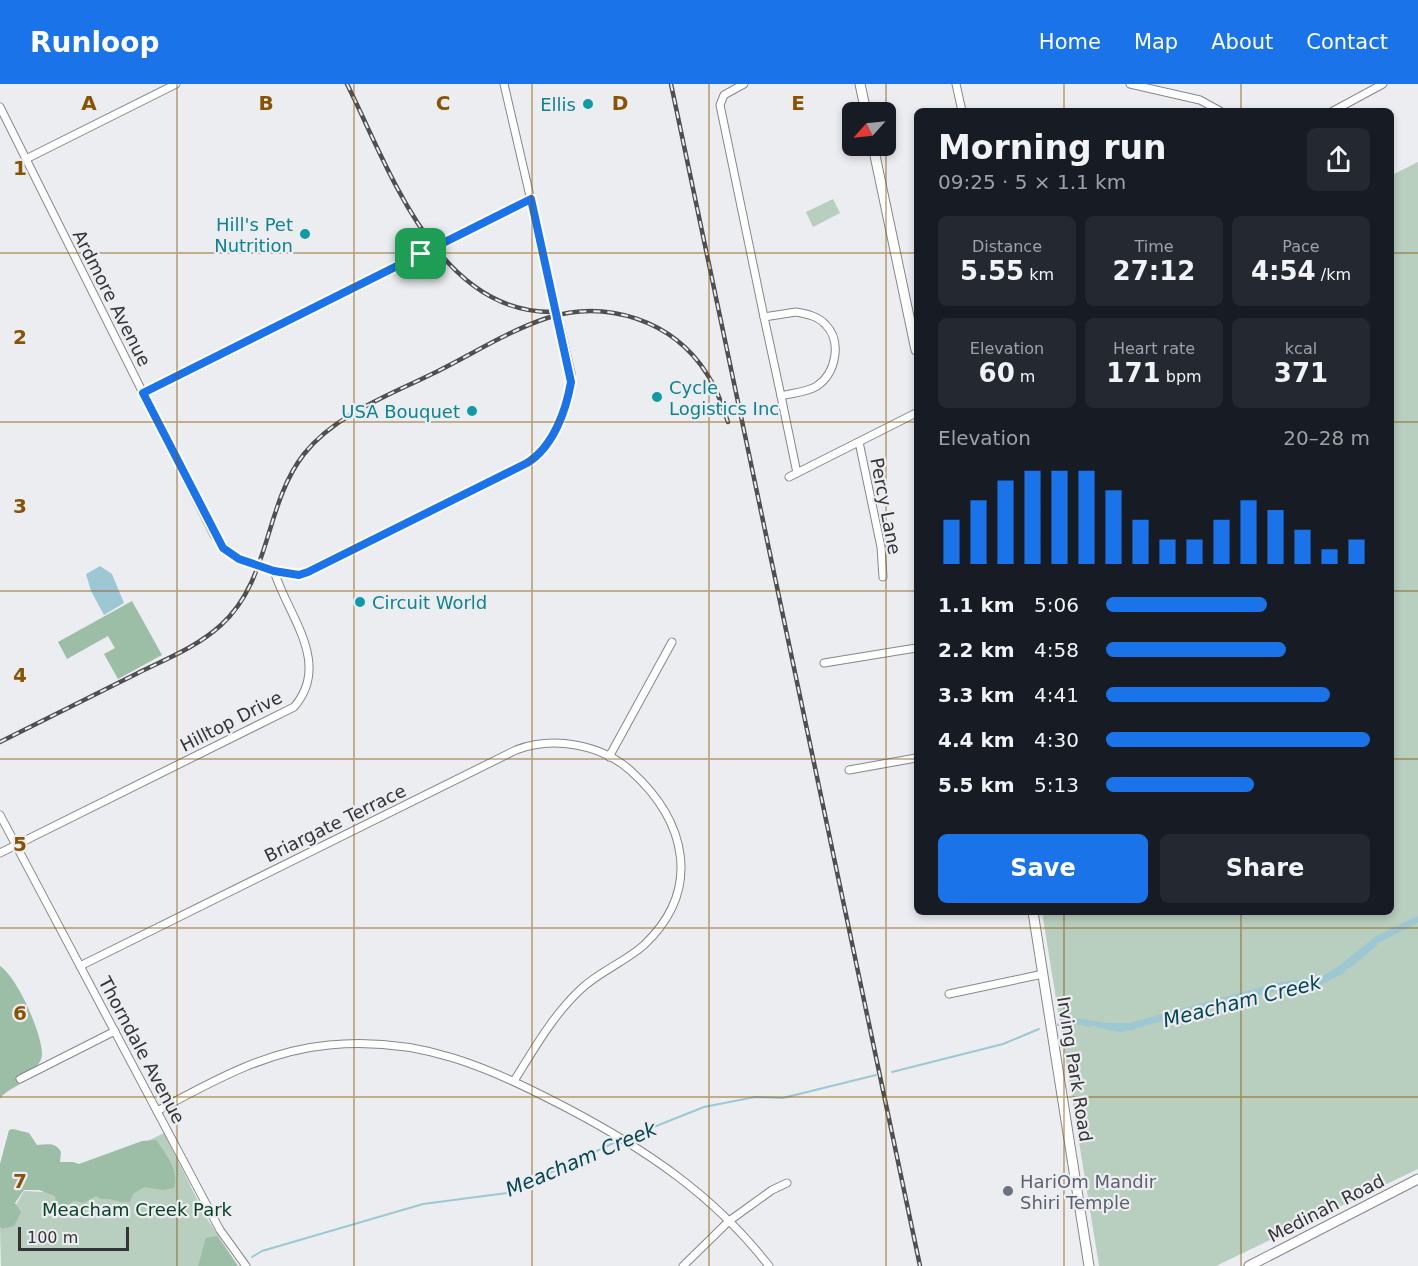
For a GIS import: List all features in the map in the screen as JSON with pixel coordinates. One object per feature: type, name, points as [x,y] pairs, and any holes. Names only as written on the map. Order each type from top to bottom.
[{"type":"main road","points":[[860,84],[864,102]]},
{"type":"main road","points":[[875,156],[914,341]]},
{"type":"main road","name":"Irving Park Road","points":[[1033,915],[1089,1266]]},
{"type":"main road","name":"Medinah Road","points":[[1252,1265],[1418,1179]]},
{"type":"street","points":[[26,159],[176,84]]},
{"type":"street","points":[[274,571],[299,575],[308,572],[527,463],[546,445],[568,400],[571,382],[504,84]]},
{"type":"street","points":[[744,84],[724,95],[720,105],[797,473]]},
{"type":"street","points":[[956,84],[961,108]]},
{"type":"street","points":[[1130,84],[1200,100],[1215,108]]},
{"type":"street","points":[[1339,108],[1383,84]]},
{"type":"street","name":"Ardmore Avenue","points":[[0,107],[223,548],[239,559],[274,571]]},
{"type":"street","points":[[143,393],[531,199]]},
{"type":"street","points":[[764,317],[796,312],[813,315],[827,325],[835,342],[835,361],[828,377],[816,388],[781,396]]},
{"type":"street","points":[[789,477],[914,414]]},
{"type":"street","name":"Percy Lane","points":[[859,442],[881,547],[883,577]]},
{"type":"street","name":"Hilltop Drive","points":[[0,853],[294,706],[309,681],[311,663],[274,571]]},
{"type":"street","points":[[609,756],[672,642]]},
{"type":"street","points":[[824,663],[914,648]]},
{"type":"street","name":"Briargate Terrace","points":[[80,966],[516,750],[544,742],[568,743],[609,756],[629,769],[654,794],[667,812],[674,829],[680,866],[676,895],[658,929],[643,946],[597,975],[567,1002],[547,1028],[514,1081]]},
{"type":"street","points":[[849,770],[914,758]]},
{"type":"street","name":"Thorndale Avenue","points":[[0,815],[220,1230],[246,1266]]},
{"type":"street","points":[[949,994],[1043,974]]},
{"type":"street","points":[[20,1079],[115,1031]]},
{"type":"street","points":[[157,1110],[257,1061],[327,1045],[369,1044],[429,1050],[458,1058],[514,1081],[625,1140],[688,1183],[729,1221],[769,1266]]},
{"type":"street","points":[[683,1266],[729,1221],[772,1190],[787,1183]]},
{"type":"green space","points":[[1418,162],[1418,1169],[1216,1266],[1099,1266],[1042,915],[1394,915],[1394,174]]},
{"type":"green space","points":[[833,199],[840,213],[813,227],[806,212]]},
{"type":"green space","points":[[132,601],[162,655],[118,679],[104,654],[115,648],[108,636],[67,659],[58,642]]},
{"type":"green space","points":[[0,966],[14,982],[27,1006],[38,1032],[42,1057],[35,1068],[26,1074],[26,1080],[0,1098]]},
{"type":"green space","points":[[9,1130],[29,1133],[37,1145],[56,1146],[61,1152],[60,1162],[79,1164],[142,1141],[156,1140],[173,1169],[174,1188],[163,1190],[144,1187],[133,1194],[130,1202],[101,1199],[96,1196],[84,1203],[75,1201],[62,1207],[56,1202],[55,1196],[39,1190],[24,1190],[15,1203],[21,1212],[14,1226],[2,1229],[0,1227],[0,1164]]},
{"type":"green space","name":"Meacham Creek Park","points":[[164,1133],[206,1217],[238,1266],[1,1266],[0,1227],[2,1229],[24,1191],[43,1192]]},
{"type":"green space","points":[[217,1236],[238,1266],[198,1266],[206,1238]]},
{"type":"water","points":[[100,566],[112,574],[124,603],[104,615],[91,591],[86,574]]},
{"type":"water","name":"Meacham Creek","points":[[1418,916],[1418,923],[1378,943],[1341,974],[1323,984],[1273,990],[1130,1030],[1113,1030],[1077,1022],[1067,1030],[1064,1028],[1063,1016],[1107,1023],[1129,1023],[1280,982],[1321,977],[1339,966],[1376,936]]},
{"type":"waterway","name":"Meacham Creek","points":[[1350,967],[1376,945]]},
{"type":"waterway","name":"Meacham Creek","points":[[1223,1003],[1288,987],[1313,986],[1344,972]]},
{"type":"waterway","name":"Meacham Creek","points":[[1185,1013],[1217,1004]]},
{"type":"waterway","name":"Meacham Creek","points":[[1159,1021],[1180,1014]]},
{"type":"waterway","name":"Meacham Creek","points":[[1058,1025],[1062,1023],[1067,1030],[1074,1023],[1090,1026]]},
{"type":"waterway","name":"Meacham Creek","points":[[1098,1027],[1121,1031],[1134,1029]]},
{"type":"waterway","name":"Meacham Creek","points":[[892,1072],[1003,1044],[1039,1029]]},
{"type":"waterway","name":"Meacham Creek","points":[[626,1138],[704,1107],[755,1097],[783,1098],[876,1075]]},
{"type":"waterway","name":"Meacham Creek","points":[[252,1257],[262,1251],[423,1204],[507,1193],[620,1140]]},
{"type":"railway","points":[[347,84],[401,195],[423,231],[449,264],[479,290],[514,307],[555,312]]},
{"type":"railway","points":[[671,84],[920,1266]]},
{"type":"railway","points":[[0,742],[181,652],[212,633],[237,607],[249,586],[259,565],[281,496],[291,474],[304,454],[317,440],[364,407],[518,330],[547,318],[592,311],[615,313],[657,328],[676,340],[693,355],[716,391],[728,422]]},
{"type":"place","name":"Ellis","points":[[588,104]]},
{"type":"place","name":"Hill's Pet Nutrition","points":[[305,234]]},
{"type":"place","name":"Cycle Logistics Inc","points":[[657,397]]},
{"type":"place","name":"USA Bouquet","points":[[472,411]]},
{"type":"place","name":"Circuit World","points":[[360,602]]},
{"type":"place","name":"HariOm Mandir Shiri Temple","points":[[1008,1191]]},
{"type":"route","points":[[531,199],[571,373],[568,400],[543,450],[527,463],[308,572],[299,575],[274,571],[233,556],[223,548],[214,535],[143,393],[421,254],[531,199]]}]
